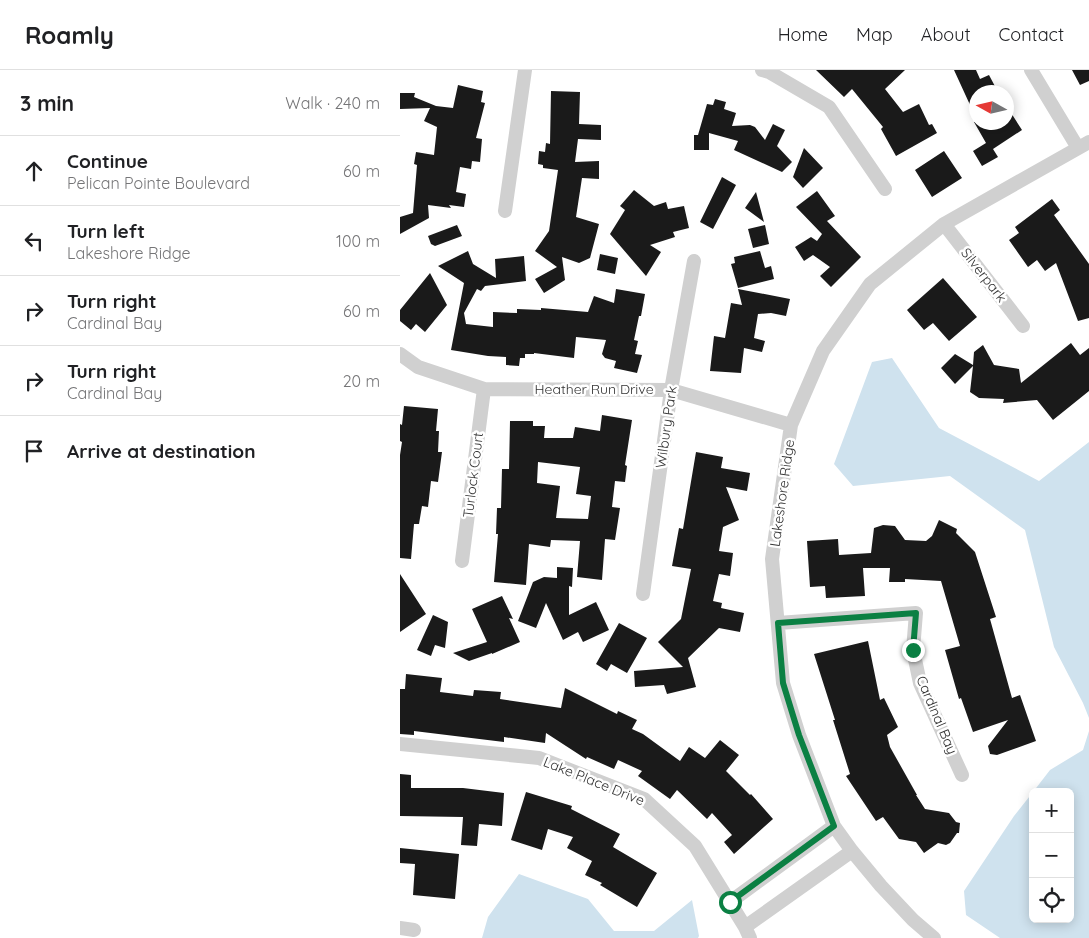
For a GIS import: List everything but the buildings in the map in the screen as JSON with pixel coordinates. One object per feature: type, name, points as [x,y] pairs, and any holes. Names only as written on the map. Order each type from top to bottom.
[{"type":"street","points":[[505,211],[525,70]]},
{"type":"street","points":[[762,70],[770,72],[829,107],[885,189]]},
{"type":"street","points":[[1031,70],[1084,145]]},
{"type":"street","name":"Lakeshore Ridge","points":[[934,938],[913,920],[881,886],[834,826],[799,735],[783,683],[772,559],[791,425],[823,351],[870,284],[944,224],[1084,145]]},
{"type":"street","name":"Silverpark","points":[[944,224],[1023,326]]},
{"type":"street","name":"Wilbury Park","points":[[643,594],[671,390],[694,261]]},
{"type":"street","name":"Heather Run Drive","points":[[400,354],[418,367],[484,389],[671,390],[791,425]]},
{"type":"street","name":"Turlock Court","points":[[462,561],[484,389]]},
{"type":"street","name":"Cardinal Bay","points":[[778,623],[916,613],[913,650],[920,683],[962,775]]},
{"type":"street","name":"Lake Place Drive","points":[[400,744],[539,758],[644,799],[695,846],[747,933]]},
{"type":"street","points":[[730,902],[834,826]]},
{"type":"street","points":[[747,933],[852,851]]},
{"type":"water","points":[[892,358],[939,428],[1039,481],[1089,442],[1089,718],[1054,647],[1025,530],[950,476],[853,486],[834,464],[872,362]]},
{"type":"water","points":[[1089,731],[1089,938],[1000,938],[966,915],[964,891],[1029,797],[1029,923],[1074,923],[1074,788],[1036,788],[1050,770],[1083,750]]},
{"type":"water","points":[[519,874],[588,899],[614,931],[654,931],[692,900],[699,936],[698,938],[482,938],[488,917]]},
{"type":"route","points":[[730,902],[834,826],[799,735],[783,683],[778,623],[916,613],[913,650]]}]
